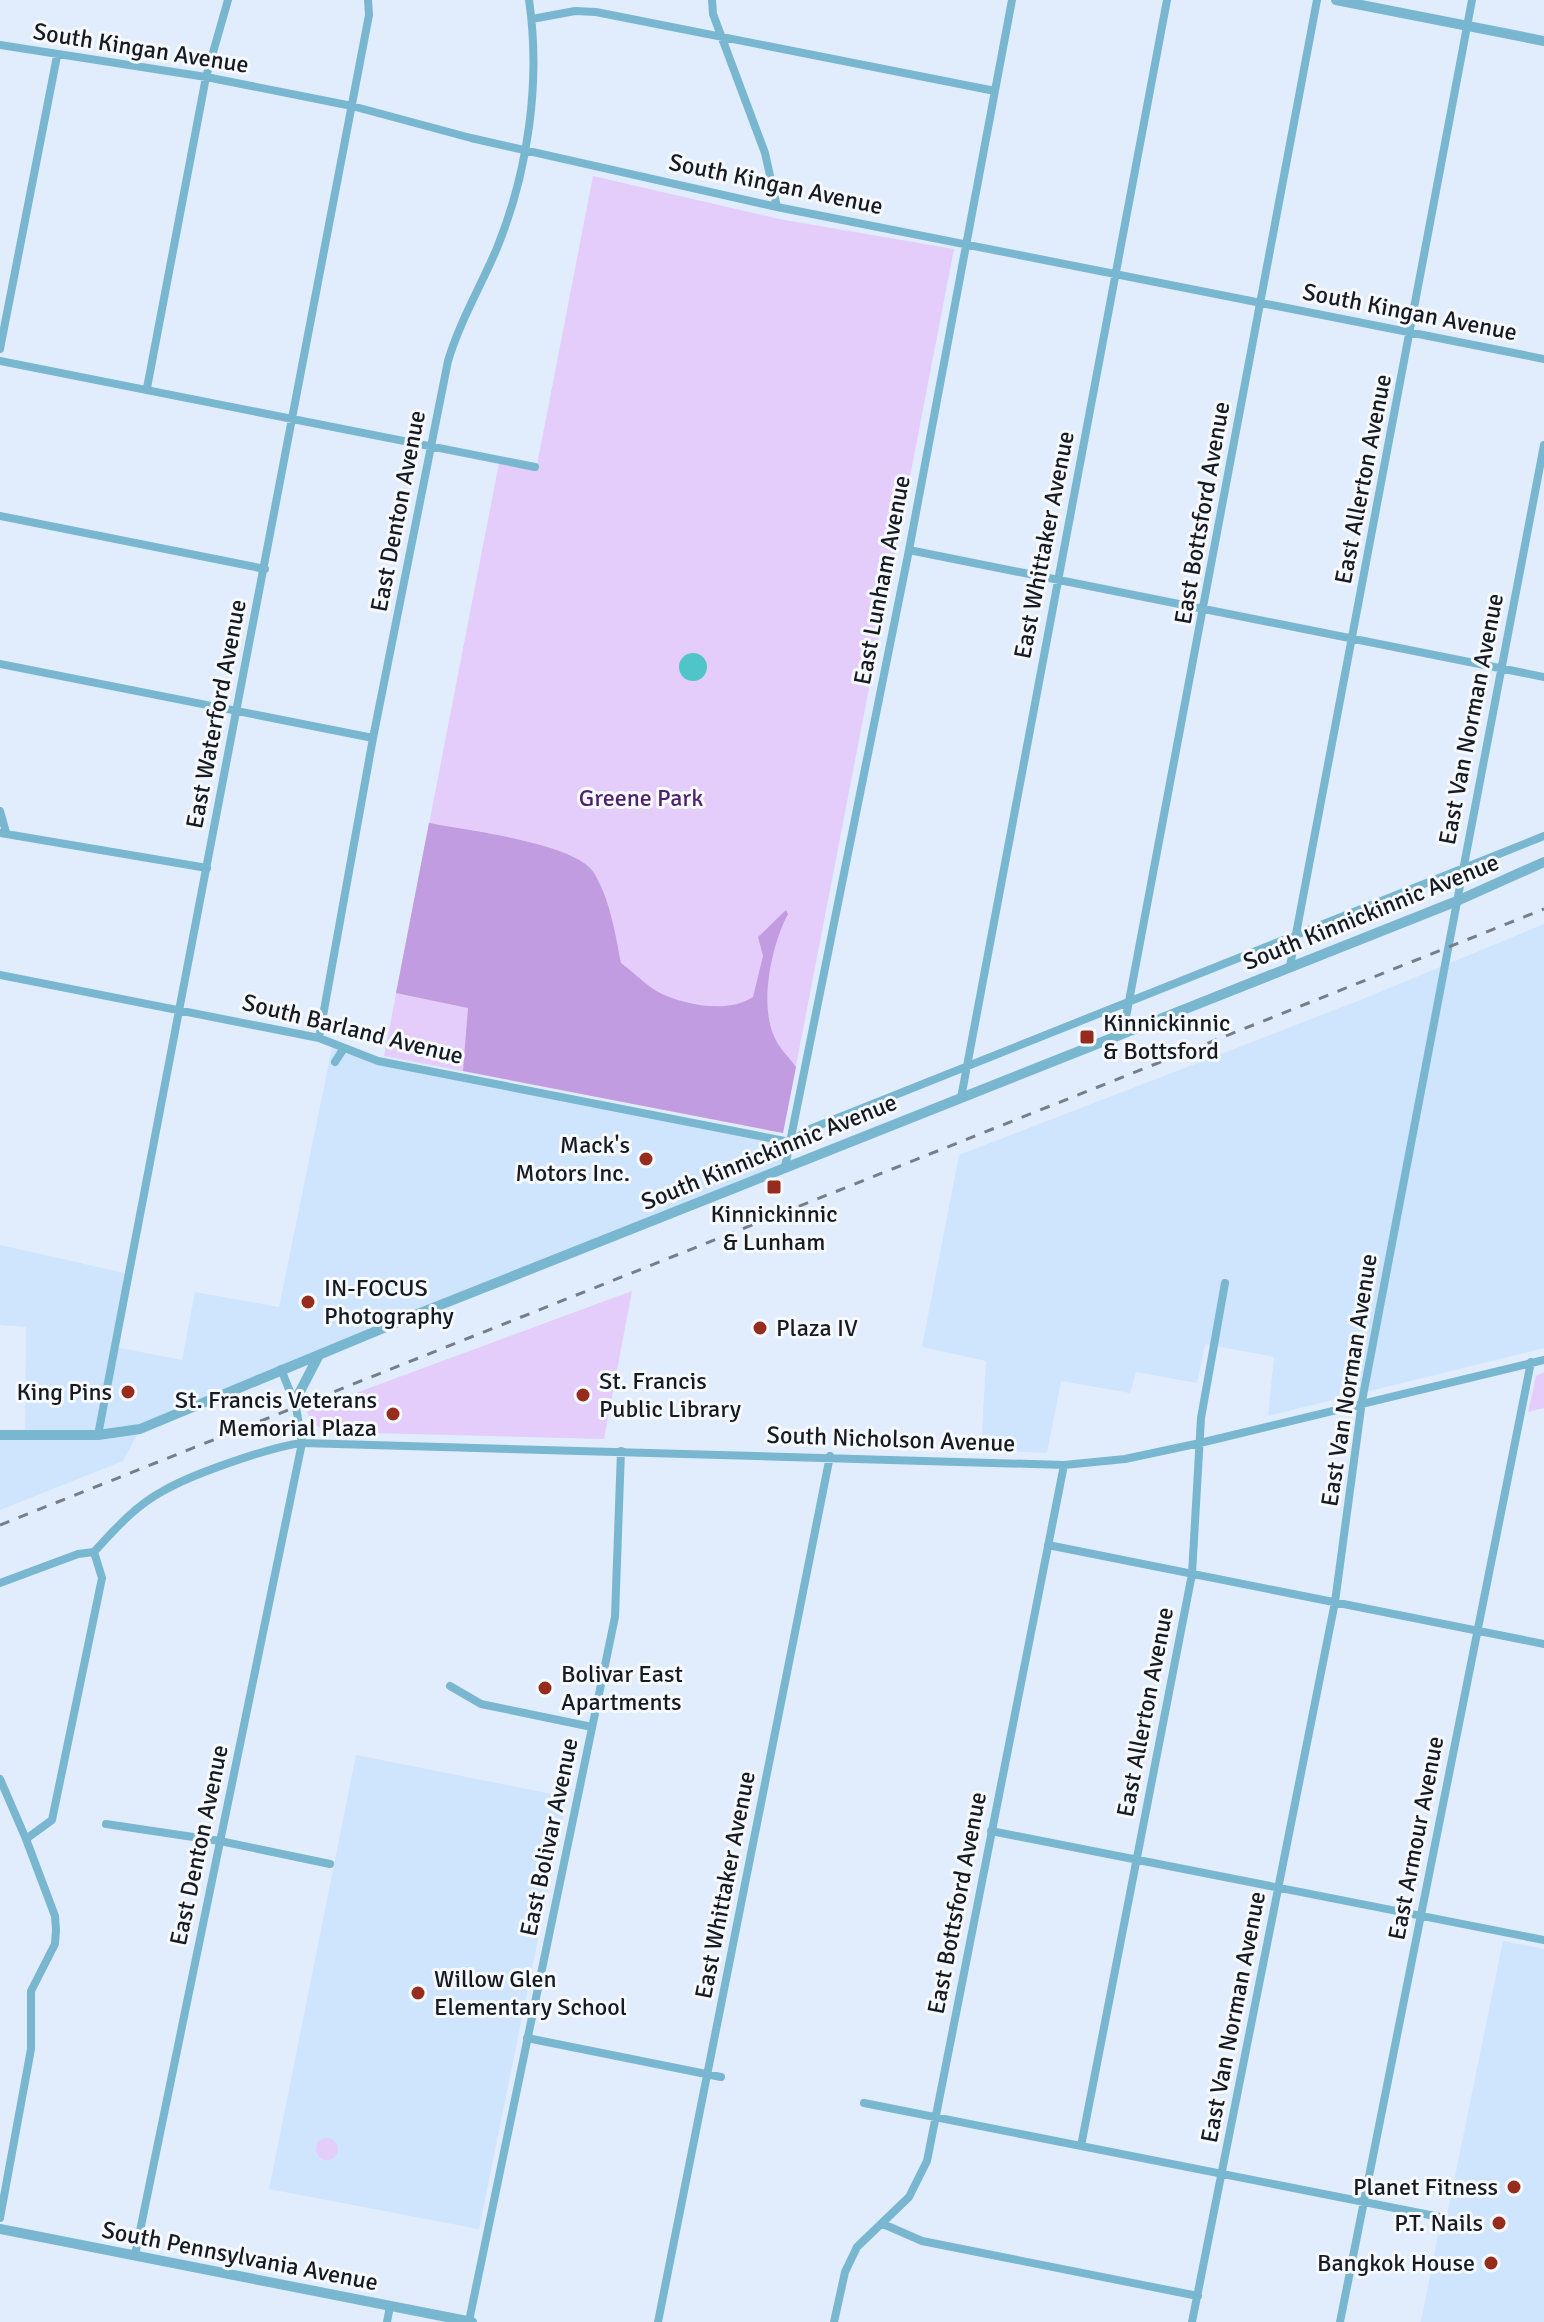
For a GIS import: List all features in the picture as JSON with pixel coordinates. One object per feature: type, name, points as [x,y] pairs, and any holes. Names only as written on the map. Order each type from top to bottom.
[{"type":"street","points":[[147,388],[206,77],[228,0]]},
{"type":"street","name":"East Waterford Avenue","points":[[98,1435],[265,569],[369,15],[368,0]]},
{"type":"street","name":"East Denton Avenue","points":[[319,1038],[373,738],[457,332],[497,248],[512,203],[523,149],[535,63],[529,0]]},
{"type":"street","points":[[712,0],[722,38],[765,153],[777,207]]},
{"type":"street","name":"East Lunham Avenue","points":[[785,1167],[909,550],[1012,0]]},
{"type":"street","name":"East Whittaker Avenue","points":[[961,1098],[1167,0]]},
{"type":"street","name":"East Bottsford Avenue","points":[[1123,1033],[1205,610],[1317,0]]},
{"type":"street","points":[[1336,0],[1544,41]]},
{"type":"street","name":"East Allerton Avenue","points":[[1290,966],[1472,0]]},
{"type":"street","points":[[532,19],[575,11],[596,12],[995,91]]},
{"type":"street","name":"South Kingan Avenue","points":[[0,45],[206,77],[352,106],[777,207],[1544,359]]},
{"type":"street","points":[[0,349],[57,56]]},
{"type":"street","points":[[0,361],[535,467]]},
{"type":"street","name":"East Van Norman Avenue","points":[[1192,2322],[1335,1602],[1362,1401],[1544,445]]},
{"type":"street","points":[[0,516],[265,569]]},
{"type":"street","points":[[909,550],[1544,677]]},
{"type":"street","points":[[0,664],[373,738]]},
{"type":"street","points":[[0,811],[3,833],[207,868]]},
{"type":"street","name":"South Kinnickinnic Avenue","points":[[790,1142],[810,1129],[1544,836]]},
{"type":"street","name":"South Kinnickinnic Avenue","points":[[0,1435],[98,1435],[140,1429],[281,1369],[1457,901],[1544,862]]},
{"type":"street","name":"South Barland Avenue","points":[[0,975],[319,1038],[378,1061],[790,1142]]},
{"type":"street","points":[[335,1062],[344,1048]]},
{"type":"street","name":"East Allerton Avenue","points":[[1081,2146],[1192,1574],[1206,1386],[1225,1283]]},
{"type":"street","points":[[294,1403],[321,1353]]},
{"type":"street","name":"South Nicholson Avenue","points":[[94,1552],[125,1518],[163,1490],[280,1446],[302,1443],[1064,1465],[1125,1459],[1200,1443],[1362,1401],[1544,1360]]},
{"type":"street","name":"East Armour Avenue","points":[[1340,2322],[1531,1362]]},
{"type":"street","points":[[281,1369],[294,1403],[302,1443]]},
{"type":"street","name":"East Denton Avenue","points":[[135,2255],[302,1443]]},
{"type":"street","name":"East Bolivar Avenue","points":[[470,2322],[592,1727],[618,1583],[621,1451]]},
{"type":"street","name":"East Whittaker Avenue","points":[[658,2322],[830,1456]]},
{"type":"street","name":"East Bottsford Avenue","points":[[834,2322],[850,2260],[869,2233],[897,2212],[918,2183],[935,2117],[1064,1465]]},
{"type":"street","points":[[1048,1545],[1544,1644]]},
{"type":"street","points":[[0,1583],[78,1554],[94,1552],[102,1578],[52,1820],[26,1839]]},
{"type":"street","points":[[450,1686],[481,1704],[592,1727]]},
{"type":"street","points":[[0,1779],[55,1916],[56,1930],[55,1944],[31,1991],[31,2049],[0,2218]]},
{"type":"street","points":[[106,1824],[220,1841],[330,1864]]},
{"type":"street","points":[[991,1831],[1544,1940]]},
{"type":"street","points":[[527,2038],[721,2077]]},
{"type":"street","points":[[864,2103],[1440,2217]]},
{"type":"street","points":[[883,2224],[922,2241],[1198,2296]]},
{"type":"street","name":"South Pennsylvania Avenue","points":[[0,2229],[470,2322]]},
{"type":"street","points":[[387,2322],[390,2306]]},
{"type":"shaded area","points":[[429,823],[518,839],[566,854],[583,863],[594,873],[604,894],[621,963],[656,991],[684,1002],[721,1006],[753,997],[763,956],[758,937],[786,910],[788,914],[777,941],[768,991],[774,1036],[796,1067],[783,1133],[463,1071],[468,1008],[396,993]]},
{"type":"shaded area","points":[[1544,924],[1544,1348],[1268,1416],[1274,1357],[1205,1344],[1197,1383],[1136,1372],[1130,1393],[1061,1381],[1047,1453],[981,1450],[986,1361],[922,1347],[959,1155],[1363,999]]},
{"type":"shaded area","points":[[333,1043],[360,1055],[790,1142],[785,1167],[140,1429],[123,1461],[0,1510],[0,1435],[25,1435],[26,1327],[0,1325],[0,1245],[129,1274],[116,1340],[120,1348],[182,1360],[195,1292],[279,1307]]},
{"type":"shaded area","name":"Willow Glen Elementary School","points":[[356,1755],[567,1797],[479,2229],[269,2189]]},
{"type":"shaded area","points":[[1503,1941],[1544,1949],[1544,2322],[1421,2322],[1438,2235],[1443,2235]]},
{"type":"green space","name":"Greene Park","points":[[593,176],[779,219],[954,249],[783,1133],[384,1056],[500,458],[537,465]]},
{"type":"green space","points":[[632,1291],[604,1439],[330,1432],[311,1423],[307,1411]]},
{"type":"green space","points":[[1544,1372],[1544,1408],[1528,1412],[1536,1376]]},
{"type":"green space","points":[[327,2138],[338,2149],[327,2160],[316,2149]]},
{"type":"water","points":[[693,653],[703,657],[707,667],[703,677],[693,681],[683,677],[679,667],[683,657]]},
{"type":"railway","points":[[0,1525],[1544,909]]},
{"type":"place","name":"Kinnickinnic & Bottsford","points":[[1087,1037]]},
{"type":"place","name":"Mack's Motors Inc.","points":[[646,1159]]},
{"type":"place","name":"Kinnickinnic & Lunham","points":[[774,1187]]},
{"type":"place","name":"IN-FOCUS Photography","points":[[308,1302]]},
{"type":"place","name":"Plaza IV","points":[[760,1328]]},
{"type":"place","name":"King Pins","points":[[128,1392]]},
{"type":"place","name":"St. Francis Public Library","points":[[583,1395]]},
{"type":"place","name":"St. Francis Veterans Memorial Plaza","points":[[393,1414]]},
{"type":"place","name":"Bolivar East Apartments","points":[[545,1688]]},
{"type":"place","name":"Willow Glen Elementary School","points":[[418,1993]]},
{"type":"place","name":"Planet Fitness","points":[[1514,2187]]},
{"type":"place","name":"P.T. Nails","points":[[1499,2223]]},
{"type":"place","name":"Bangkok House","points":[[1491,2263]]}]
